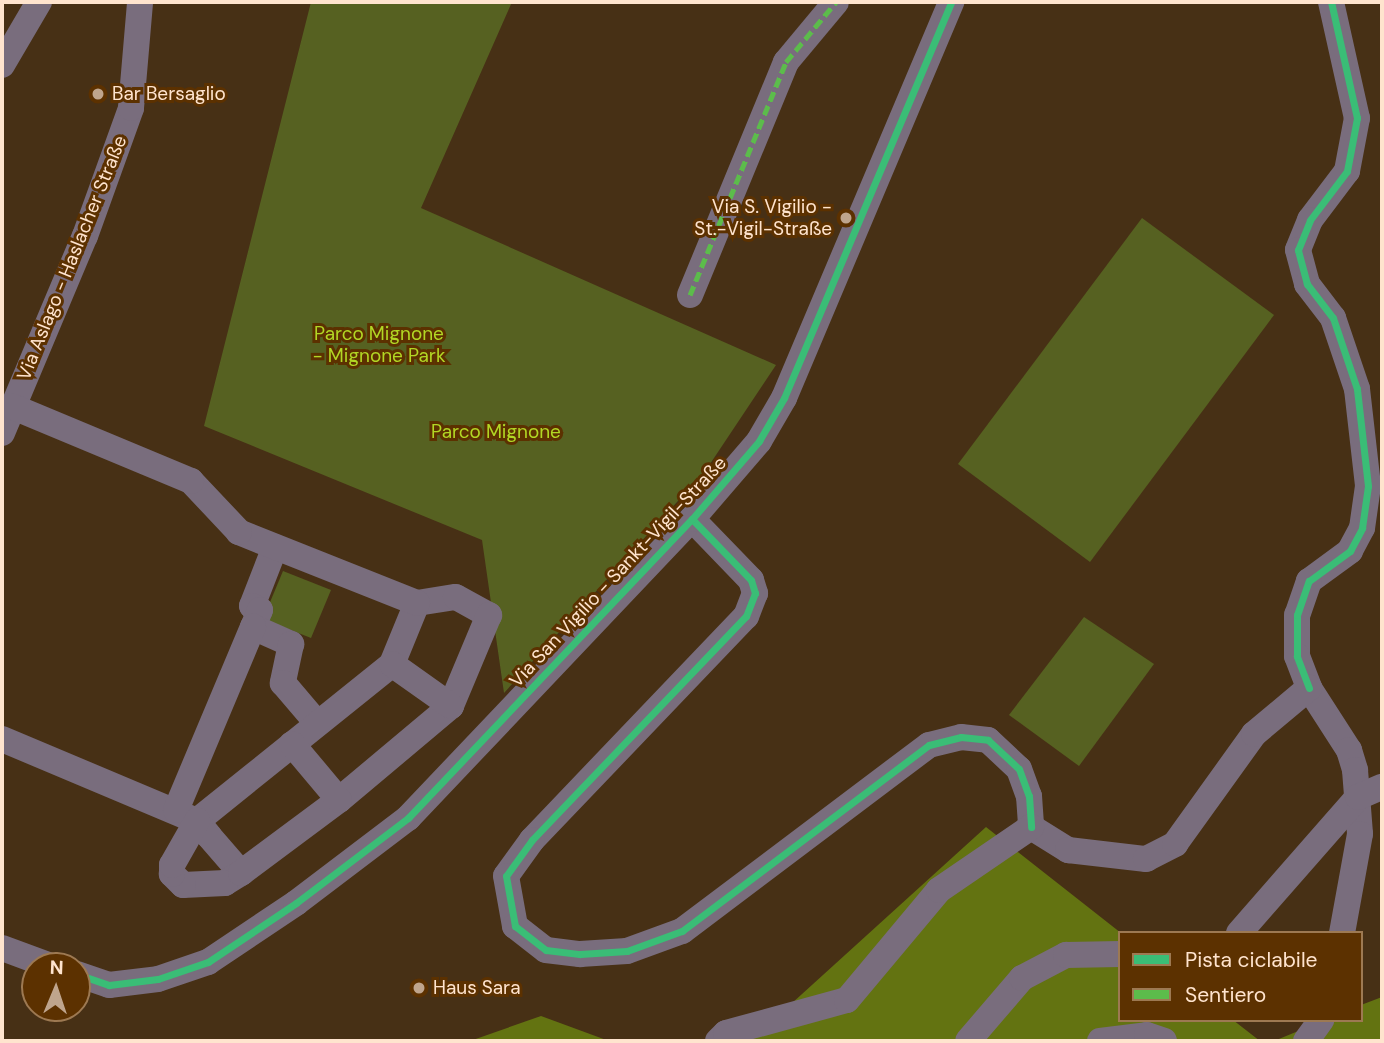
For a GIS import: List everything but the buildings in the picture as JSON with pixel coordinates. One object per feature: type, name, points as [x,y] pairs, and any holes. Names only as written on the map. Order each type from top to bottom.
[{"type":"street","name":"Via Aslago - Haslacher Straße","points":[[2,433],[85,236],[131,108],[140,2]]},
{"type":"street","points":[[690,295],[786,62],[836,2]]},
{"type":"street","name":"Via San Vigilio - Sankt-Vigil-Straße","points":[[91,979],[109,985],[158,979],[208,962],[408,818],[692,519],[759,441],[784,398],[951,2]]},
{"type":"street","points":[[1331,2],[1357,118],[1348,170],[1310,219],[1298,250],[1307,284],[1333,318],[1357,389],[1367,486],[1362,528],[1350,551],[1309,581],[1297,615],[1297,656],[1309,688],[1349,750],[1370,792],[1342,931]]},
{"type":"street","points":[[2,65],[30,5]]},
{"type":"street","points":[[13,407],[191,481],[239,532],[417,603],[456,597],[489,615],[452,706],[339,800],[241,873],[225,883],[183,885],[172,874],[172,865],[260,610],[251,606],[275,547]]},
{"type":"street","points":[[692,519],[751,580],[755,593],[746,616],[532,840],[506,876],[515,926],[546,950],[580,954],[627,951],[682,931],[929,745],[961,737],[988,740],[1019,769],[1029,796],[1031,827]]},
{"type":"street","points":[[187,816],[292,744],[392,664],[417,603]]},
{"type":"street","points":[[253,627],[291,644],[283,684],[317,723]]},
{"type":"street","points":[[392,664],[452,706]]},
{"type":"street","points":[[1031,827],[1068,850],[1146,859],[1175,844],[1254,734],[1309,688]]},
{"type":"street","points":[[2,739],[187,816],[241,873]]},
{"type":"street","points":[[292,744],[339,800]]},
{"type":"street","points":[[1241,931],[1370,792]]},
{"type":"street","points":[[718,1041],[726,1032],[847,1000],[939,890],[1031,827]]},
{"type":"street","points":[[2,948],[21,955]]},
{"type":"street","points":[[968,1041],[1022,978],[1066,955],[1118,954]]},
{"type":"street","points":[[1306,1041],[1320,1022]]},
{"type":"street","points":[[1100,1041],[1147,1035],[1164,1041]]},
{"type":"green space","name":"Parco Mignone - Mignone Park","points":[[311,2],[512,2],[421,208],[776,365],[706,470],[504,693],[482,540],[204,426]]},
{"type":"green space","points":[[1142,218],[1274,315],[1090,562],[958,464]]},
{"type":"green space","points":[[283,571],[331,590],[311,638],[263,619]]},
{"type":"green space","points":[[1084,617],[1154,664],[1079,766],[1009,715]]},
{"type":"green space","points":[[986,827],[1118,931],[1118,1022],[1236,1022],[1260,1041],[727,1041],[769,1024]]},
{"type":"green space","points":[[1382,997],[1382,1041],[1274,1041],[1320,1022],[1363,1022],[1363,1004]]},
{"type":"green space","points":[[541,1016],[609,1041],[470,1041]]},
{"type":"marked path","points":[[690,295],[786,62],[836,2]]},
{"type":"cycle path","points":[[91,979],[109,985],[158,979],[208,962],[296,903],[408,818],[692,519],[759,441],[784,398],[951,2]]},
{"type":"cycle path","points":[[1309,688],[1297,656],[1297,615],[1309,581],[1350,551],[1362,528],[1368,486],[1357,389],[1333,318],[1307,284],[1298,250],[1310,220],[1347,171],[1357,118],[1331,2]]},
{"type":"cycle path","points":[[692,519],[751,580],[755,593],[746,616],[532,840],[506,876],[515,926],[546,950],[580,954],[627,951],[682,931],[929,745],[961,737],[988,740],[1019,769],[1029,796],[1031,827]]},
{"type":"place","name":"Bar Bersaglio","points":[[98,94]]},
{"type":"place","name":"Via S. Vigilio - St.-Vigil-Straße","points":[[846,218]]},
{"type":"place","name":"Haus Sara","points":[[419,988]]},
{"type":"park label","name":"Parco Mignone","points":[[496,432]]}]
